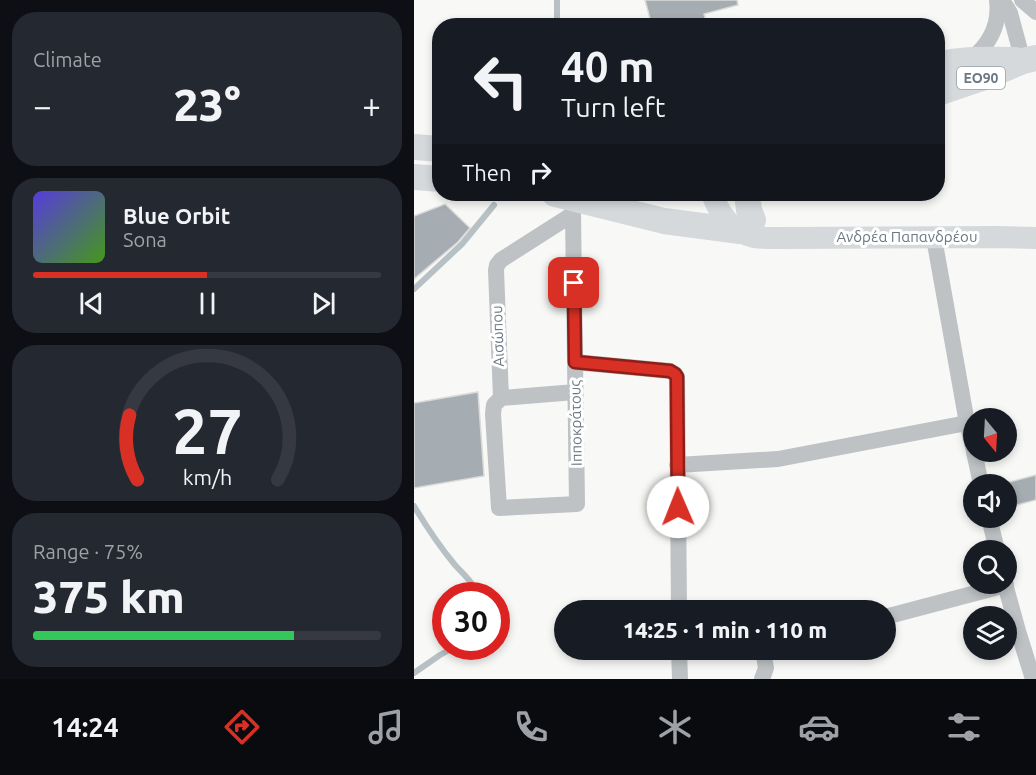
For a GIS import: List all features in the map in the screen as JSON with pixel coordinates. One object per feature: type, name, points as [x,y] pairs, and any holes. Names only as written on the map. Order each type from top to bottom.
[{"type":"main road","name":"ΕΟ90","points":[[945,63],[971,59],[1029,59]]},
{"type":"main road","name":"ΕΟ90","points":[[945,91],[1029,59]]},
{"type":"main road","points":[[414,147],[432,148]]},
{"type":"main road","points":[[414,177],[432,178]]},
{"type":"main road","points":[[715,201],[727,221],[747,226]]},
{"type":"main road","points":[[739,201],[747,226]]},
{"type":"main road","points":[[747,226],[748,201]]},
{"type":"main road","points":[[567,202],[663,221],[747,226]]},
{"type":"main road","name":"Ανδρέα Παπανδρέου","points":[[747,226],[753,236],[778,238],[1036,238]]},
{"type":"street","points":[[971,59],[988,42],[996,24],[998,0]]},
{"type":"street","points":[[1002,0],[1029,59]]},
{"type":"street","points":[[1022,0],[1036,12]]},
{"type":"street","name":"Ιπποκράτους","points":[[499,496],[499,508],[577,504],[576,392],[567,202]]},
{"type":"street","name":"Αισώπου","points":[[499,496],[493,409],[501,398],[497,265],[567,202]]},
{"type":"street","points":[[934,238],[964,408]]},
{"type":"street","points":[[575,362],[670,371],[677,377],[679,600]]},
{"type":"street","points":[[501,398],[576,392]]},
{"type":"street","points":[[677,465],[778,459],[963,424]]},
{"type":"street","points":[[896,614],[969,594]]},
{"type":"street","points":[[1010,594],[1028,637],[1033,679]]},
{"type":"street","points":[[679,660],[680,679]]},
{"type":"street","points":[[762,679],[766,669],[765,660]]},
{"type":"building","points":[[645,0],[737,0],[738,5],[704,14],[705,18],[650,18]]},
{"type":"building","points":[[445,204],[470,228],[458,242],[414,279],[414,216]]},
{"type":"building","points":[[478,392],[484,476],[414,488],[414,403]]},
{"type":"building","points":[[1036,475],[1036,500],[1017,505],[1017,480]]},
{"type":"waterway","points":[[557,0],[557,18]]},
{"type":"waterway","points":[[414,289],[462,244],[494,205]]},
{"type":"waterway","points":[[414,506],[444,551],[470,582]]},
{"type":"waterway","points":[[414,673],[433,660]]},
{"type":"route","points":[[574,283],[575,362],[670,371],[677,377],[678,507]]}]
